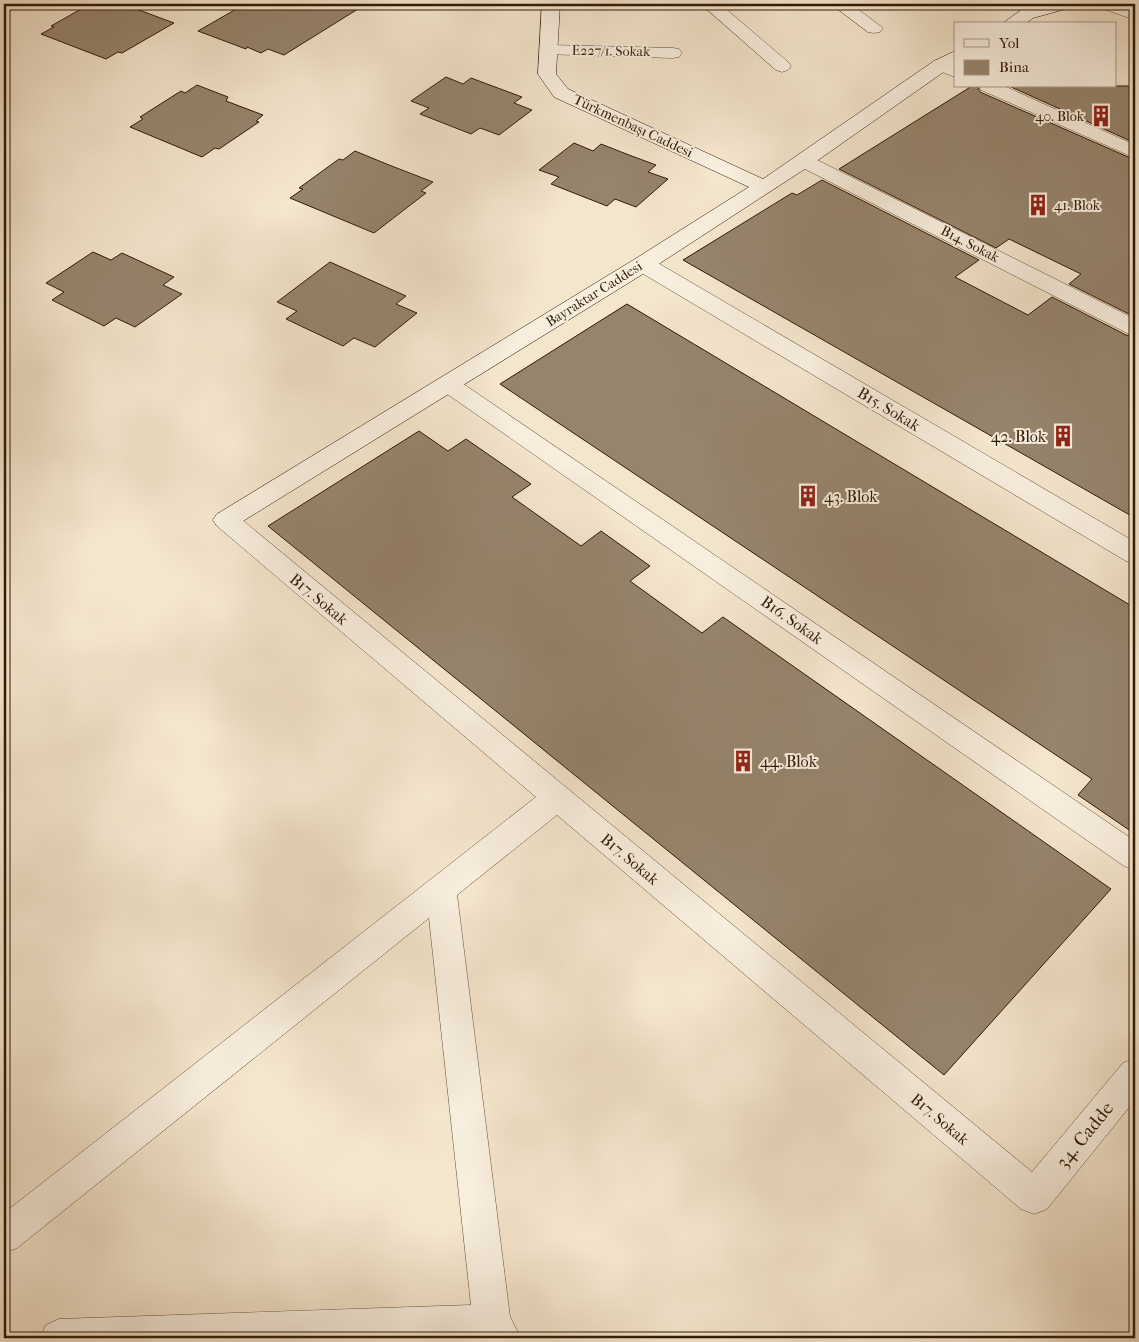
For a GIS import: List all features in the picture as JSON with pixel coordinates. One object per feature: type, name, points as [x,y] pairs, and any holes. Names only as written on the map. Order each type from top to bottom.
[{"type":"street","name":"Türkmenbaşı Caddesi","points":[[551,4],[547,74],[561,93],[762,186]]},
{"type":"street","points":[[710,4],[782,66]]},
{"type":"street","points":[[840,4],[874,28]]},
{"type":"street","points":[[1014,22],[1027,14],[1063,4]]},
{"type":"street","points":[[1107,4],[1135,15]]},
{"type":"street","name":"E227/1. Sokak","points":[[548,50],[673,53]]},
{"type":"street","name":"Bayraktar Caddesi","points":[[226,520],[643,264],[762,186],[804,161],[950,64]]},
{"type":"street","points":[[992,88],[1135,152]]},
{"type":"street","name":"B14. Sokak","points":[[804,161],[1135,328]]},
{"type":"street","name":"B15. Sokak","points":[[643,264],[1135,554]]},
{"type":"street","name":"B16. Sokak","points":[[448,384],[1135,857]]},
{"type":"street","name":"B17. Sokak","points":[[226,520],[1034,1197]]},
{"type":"street","points":[[4,1235],[557,798]]},
{"type":"street","points":[[59,1338],[497,1330],[441,890]]},
{"type":"street","name":"34. Cadde","points":[[1034,1197],[1135,1074]]},
{"type":"building","points":[[90,4],[123,4],[174,23],[122,53],[118,52],[106,59],[41,34],[54,27],[51,26]]},
{"type":"building","points":[[245,4],[366,4],[284,55],[268,49],[261,53],[247,47],[246,49],[198,31]]},
{"type":"building","points":[[446,77],[463,84],[471,78],[522,97],[514,103],[532,110],[499,135],[480,128],[471,134],[420,114],[429,108],[411,101]]},
{"type":"building","points":[[197,85],[228,97],[226,101],[263,115],[256,121],[259,122],[219,149],[215,148],[202,157],[130,127],[143,119],[140,117],[181,91],[185,93]]},
{"type":"building","name":"40. Blok","points":[[1116,86],[1135,86],[1135,143],[1013,88],[1116,88]]},
{"type":"building","name":"41. Blok","points":[[969,88],[978,88],[980,92],[1135,160],[1135,317],[1069,284],[1081,274],[1009,239],[996,248],[839,169]]},
{"type":"building","points":[[574,143],[593,151],[601,144],[656,165],[648,172],[668,179],[636,207],[615,199],[607,206],[551,184],[559,177],[539,170]]},
{"type":"building","points":[[355,151],[433,182],[421,191],[426,193],[374,233],[290,198],[303,189],[299,188],[339,159],[343,160]]},
{"type":"building","name":"42. Blok","points":[[822,180],[979,260],[955,277],[1028,315],[1052,297],[1126,335],[1135,337],[1135,518],[683,260],[792,193],[797,195]]},
{"type":"building","points":[[93,252],[111,260],[122,253],[174,277],[163,285],[182,294],[135,327],[116,318],[104,326],[52,300],[64,292],[46,283]]},
{"type":"building","points":[[330,262],[406,296],[396,304],[417,313],[375,347],[354,338],[343,346],[286,319],[297,311],[277,302]]},
{"type":"building","name":"43. Blok","points":[[627,304],[1135,608],[1135,834],[1078,795],[1092,779],[500,384]]},
{"type":"building","name":"44. Blok","points":[[419,431],[448,451],[466,439],[531,484],[512,497],[581,546],[601,531],[650,566],[630,581],[702,633],[723,617],[1111,889],[944,1075],[268,526]]},
{"type":"place","name":"40. Blok","points":[[1101,116]]},
{"type":"place","name":"41. Blok","points":[[1038,205]]},
{"type":"place","name":"42. Blok","points":[[1063,436]]},
{"type":"place","name":"43. Blok","points":[[808,496]]},
{"type":"place","name":"44. Blok","points":[[743,761]]}]
